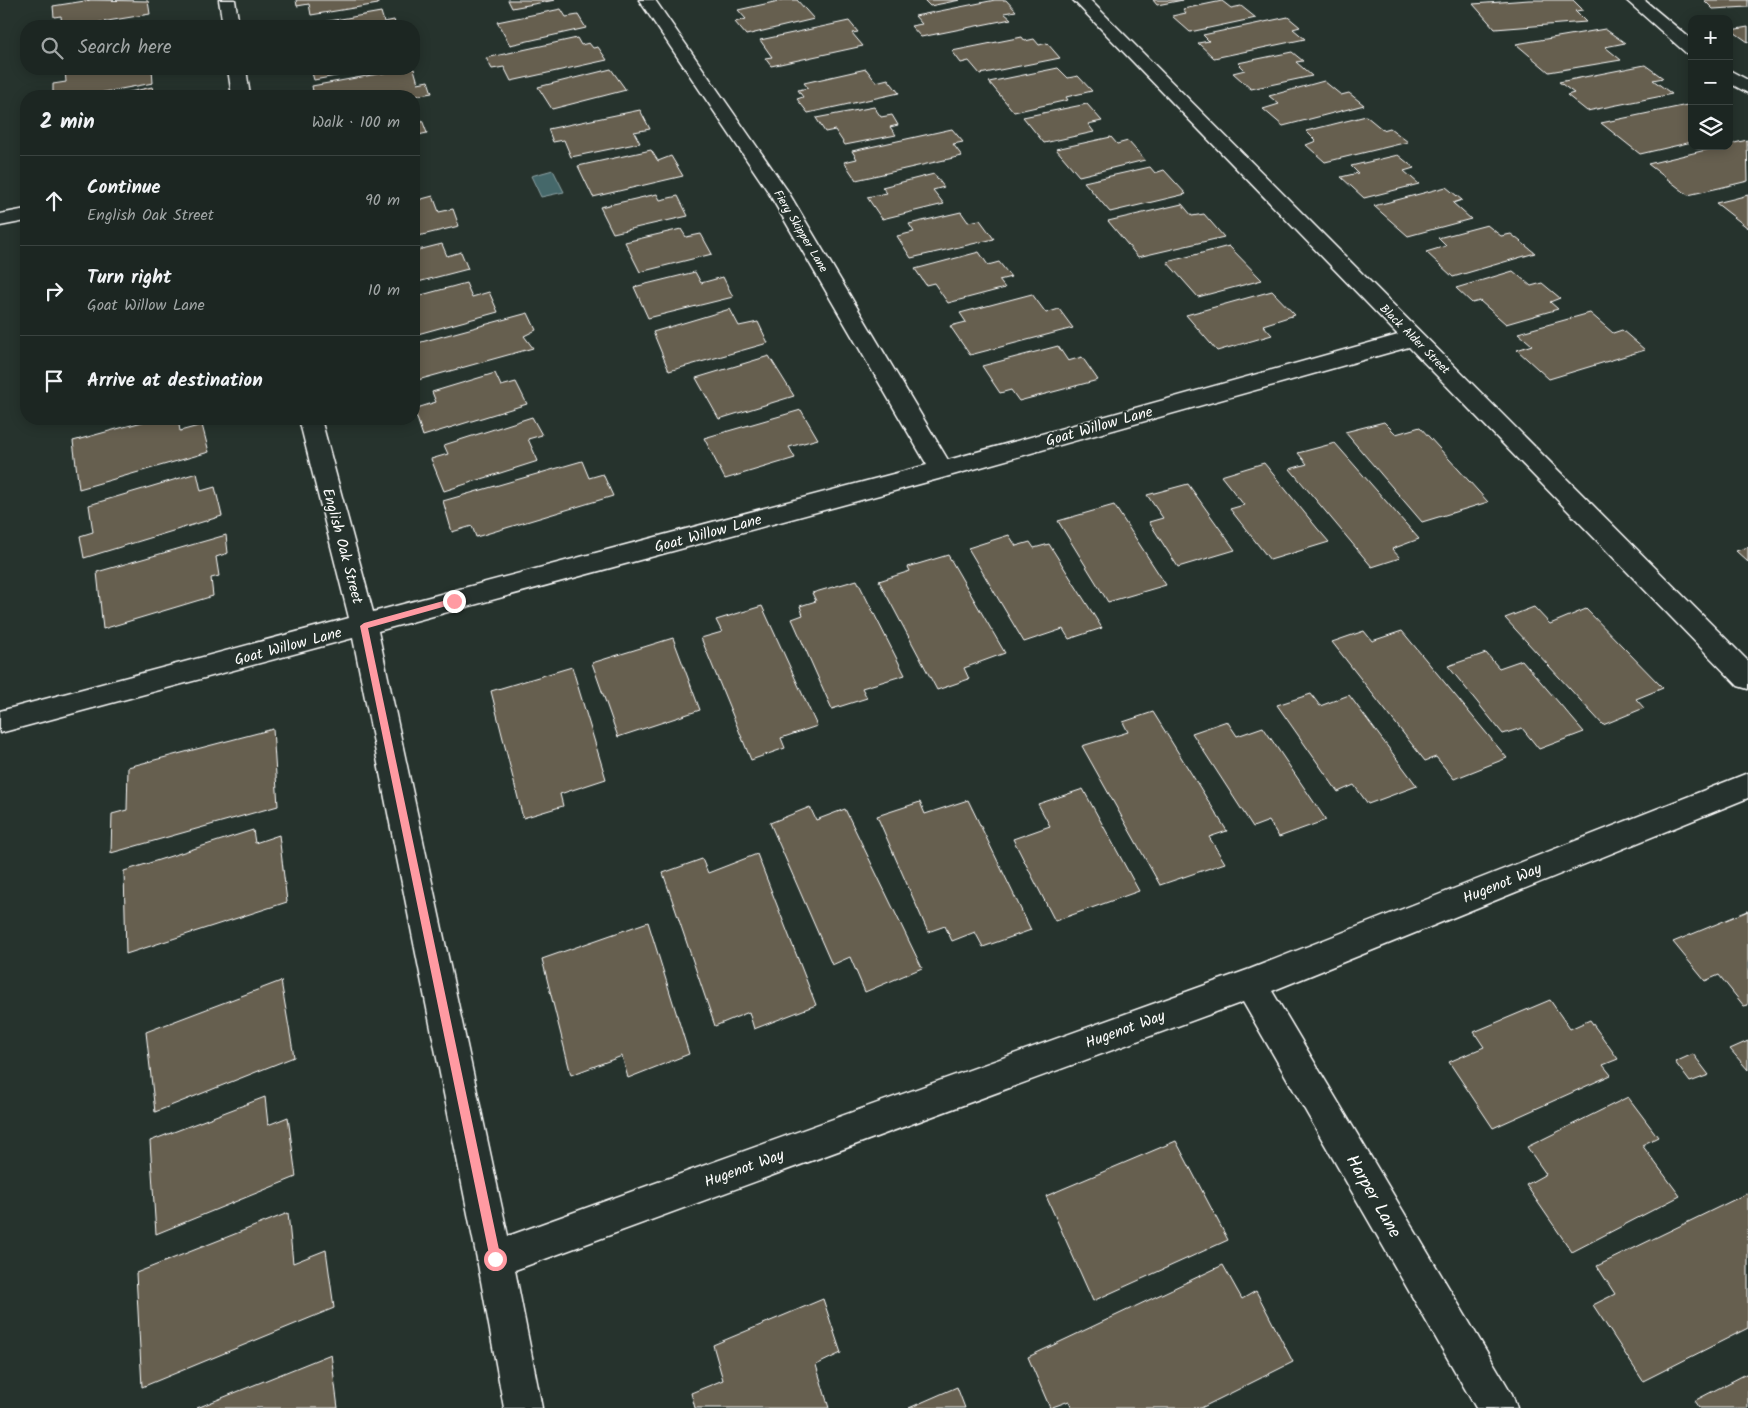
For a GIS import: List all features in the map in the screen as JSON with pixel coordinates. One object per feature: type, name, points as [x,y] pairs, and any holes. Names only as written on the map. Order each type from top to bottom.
[{"type":"street","points":[[227,0],[230,20]]},
{"type":"street","name":"Fiery Skipper Lane","points":[[647,0],[777,190],[942,470]]},
{"type":"street","name":"Black Alder Street","points":[[1081,0],[1748,678]]},
{"type":"street","points":[[1634,0],[1688,46]]},
{"type":"street","points":[[238,75],[240,90]]},
{"type":"street","points":[[1733,78],[1748,88]]},
{"type":"street","points":[[0,220],[20,216]]},
{"type":"street","name":"Goat Willow Lane","points":[[0,722],[942,470],[1414,338]]},
{"type":"street","name":"English Oak Street","points":[[312,425],[364,626],[495,1259],[523,1408]]},
{"type":"street","name":"Hugenot Way","points":[[495,1259],[1250,984],[1748,785]]},
{"type":"street","name":"Harper Lane","points":[[1250,984],[1498,1408]]},
{"type":"water","points":[[553,170],[564,192],[541,197],[531,176]]},
{"type":"building","points":[[91,0],[148,1],[150,14],[114,20],[61,20],[61,16],[54,17],[53,6]]},
{"type":"building","points":[[296,0],[377,0],[378,4],[311,15],[309,4],[297,6]]},
{"type":"building","points":[[508,0],[555,0],[512,8]]},
{"type":"building","points":[[783,0],[797,0],[814,19],[746,35],[735,22],[746,19],[738,10]]},
{"type":"building","points":[[924,0],[960,0],[930,6]]},
{"type":"building","points":[[995,0],[1006,0],[1016,11],[1004,13],[1011,19],[921,37],[911,26],[922,24],[915,16]]},
{"type":"building","points":[[1153,0],[1183,0],[1157,5]]},
{"type":"building","points":[[1529,0],[1573,0],[1583,10],[1575,11],[1586,22],[1495,29],[1473,4]]},
{"type":"building","points":[[1704,0],[1748,0],[1748,7],[1713,9]]},
{"type":"building","points":[[1222,1],[1231,8],[1241,6],[1256,18],[1190,32],[1172,16],[1186,13],[1183,9]]},
{"type":"building","points":[[561,9],[566,17],[578,15],[586,28],[510,45],[497,22]]},
{"type":"building","points":[[381,12],[383,20],[335,20]]},
{"type":"building","points":[[1288,17],[1300,27],[1293,29],[1305,39],[1214,58],[1198,43],[1209,41],[1203,35]]},
{"type":"building","points":[[849,21],[858,32],[852,33],[863,46],[771,66],[765,58],[772,57],[760,40]]},
{"type":"building","points":[[1748,27],[1748,42],[1733,31],[1733,30]]},
{"type":"building","points":[[1605,29],[1625,43],[1605,47],[1621,60],[1549,72],[1516,44]]},
{"type":"building","points":[[1022,37],[1025,41],[1034,39],[1039,45],[1047,43],[1060,58],[980,74],[969,61],[961,63],[952,51]]},
{"type":"building","points":[[577,38],[581,45],[589,43],[593,48],[598,47],[607,60],[511,81],[504,67],[492,69],[486,58]]},
{"type":"building","points":[[1292,52],[1303,61],[1296,62],[1312,76],[1251,89],[1233,73],[1245,70],[1238,63]]},
{"type":"building","points":[[1645,65],[1663,78],[1653,80],[1672,94],[1587,111],[1567,95],[1574,93],[1559,82]]},
{"type":"building","points":[[1058,68],[1068,78],[1078,76],[1092,91],[1066,97],[1068,100],[1014,112],[989,82]]},
{"type":"building","points":[[611,69],[626,90],[552,109],[538,87]]},
{"type":"building","points":[[866,69],[876,82],[888,79],[899,93],[808,113],[797,99],[803,97],[798,90],[808,88],[804,83]]},
{"type":"building","points":[[65,75],[152,75],[153,83],[115,90],[53,90],[53,84],[66,82]]},
{"type":"building","points":[[313,75],[341,75],[314,80]]},
{"type":"building","points":[[372,75],[416,75],[418,83],[428,81],[432,93],[420,95],[420,90],[313,90],[312,86]]},
{"type":"building","points":[[1324,81],[1341,95],[1349,93],[1364,105],[1283,126],[1263,109],[1279,104],[1269,96]]},
{"type":"building","points":[[152,87],[153,90],[139,90]]},
{"type":"building","points":[[1087,104],[1102,121],[1088,124],[1094,132],[1044,143],[1023,117]]},
{"type":"building","points":[[1688,105],[1688,143],[1640,154],[1601,123]]},
{"type":"building","points":[[874,107],[881,117],[892,115],[898,125],[890,127],[896,135],[845,145],[835,130],[825,132],[816,118]]},
{"type":"building","points":[[640,110],[650,129],[634,132],[640,143],[571,157],[564,140],[553,142],[548,129]]},
{"type":"building","points":[[1366,116],[1383,130],[1390,128],[1408,142],[1325,162],[1306,145],[1316,141],[1306,131]]},
{"type":"building","points":[[420,120],[422,120],[427,133],[420,135]]},
{"type":"building","points":[[952,129],[963,142],[953,144],[962,156],[856,180],[844,162],[857,159],[852,151]]},
{"type":"building","points":[[1111,137],[1117,144],[1128,141],[1145,160],[1079,176],[1056,149]]},
{"type":"building","points":[[1747,140],[1748,181],[1688,195],[1648,164],[1706,150],[1733,150],[1733,143]]},
{"type":"building","points":[[651,150],[658,161],[671,156],[683,176],[593,197],[578,166]]},
{"type":"building","points":[[1398,155],[1414,168],[1404,171],[1419,184],[1364,198],[1341,177],[1358,173],[1351,166]]},
{"type":"building","points":[[1150,167],[1155,173],[1164,170],[1186,194],[1110,212],[1084,182]]},
{"type":"building","points":[[934,174],[944,187],[933,190],[944,204],[882,219],[867,197],[887,193],[882,187]]},
{"type":"building","points":[[1446,187],[1462,200],[1453,203],[1471,219],[1408,236],[1374,206]]},
{"type":"building","points":[[657,194],[660,200],[678,196],[688,216],[613,233],[600,207]]},
{"type":"building","points":[[1748,195],[1748,228],[1716,203]]},
{"type":"building","points":[[433,196],[439,212],[453,209],[459,226],[420,236],[420,199]]},
{"type":"building","points":[[1182,204],[1192,216],[1204,214],[1224,237],[1138,257],[1108,221]]},
{"type":"building","points":[[961,212],[968,222],[980,220],[994,239],[911,258],[897,236],[914,232],[909,224]]},
{"type":"building","points":[[1487,225],[1501,236],[1511,234],[1535,253],[1453,277],[1426,252],[1446,246],[1438,238]]},
{"type":"building","points":[[681,229],[686,237],[701,234],[712,254],[640,272],[625,242]]},
{"type":"building","points":[[442,244],[447,256],[461,252],[468,269],[420,281],[420,250]]},
{"type":"building","points":[[1229,246],[1262,280],[1198,297],[1167,262]]},
{"type":"building","points":[[979,252],[988,265],[999,262],[1011,277],[999,280],[1005,288],[948,303],[934,283],[926,285],[915,269]]},
{"type":"building","points":[[1513,271],[1531,286],[1542,283],[1560,298],[1550,302],[1558,309],[1506,324],[1480,301],[1472,303],[1456,288]]},
{"type":"building","points":[[695,272],[701,283],[723,277],[733,297],[648,318],[634,287]]},
{"type":"building","points":[[466,283],[472,297],[489,292],[498,312],[420,333],[420,295]]},
{"type":"building","points":[[1272,291],[1295,315],[1263,325],[1272,335],[1217,351],[1186,315]]},
{"type":"building","points":[[1032,294],[1046,313],[1059,309],[1073,328],[970,355],[950,326],[966,322],[960,313]]},
{"type":"building","points":[[730,309],[739,326],[758,322],[768,343],[669,371],[653,332]]},
{"type":"building","points":[[528,313],[536,330],[524,336],[533,348],[420,379],[420,342]]},
{"type":"building","points":[[1590,313],[1613,333],[1622,330],[1645,350],[1549,379],[1517,350],[1532,345],[1518,333]]},
{"type":"building","points":[[1058,346],[1068,361],[1082,357],[1098,380],[1019,401],[1011,390],[1000,393],[982,366]]},
{"type":"building","points":[[769,356],[794,396],[719,419],[696,378]]},
{"type":"building","points":[[495,373],[501,386],[516,382],[527,404],[423,436],[419,425],[420,407],[436,402],[432,392]]},
{"type":"building","points":[[801,410],[818,439],[789,447],[795,458],[725,479],[704,438]]},
{"type":"building","points":[[532,417],[542,435],[528,439],[538,461],[444,491],[431,459],[448,454],[444,445]]},
{"type":"building","points":[[1384,422],[1396,434],[1420,427],[1488,502],[1422,522],[1345,432]]},
{"type":"building","points":[[131,425],[179,425],[180,431],[202,425],[209,452],[79,489],[73,441]]},
{"type":"building","points":[[1335,443],[1419,539],[1392,549],[1400,558],[1372,567],[1290,469],[1307,464],[1298,453]]},
{"type":"building","points":[[582,461],[589,478],[603,474],[613,496],[476,537],[472,526],[452,532],[443,501]]},
{"type":"building","points":[[1264,463],[1329,542],[1270,560],[1230,509],[1244,505],[1221,476]]},
{"type":"building","points":[[197,473],[201,491],[215,487],[222,516],[84,558],[80,536],[93,532],[89,505]]},
{"type":"building","points":[[1188,484],[1235,550],[1178,567],[1149,522],[1163,518],[1147,495]]},
{"type":"building","points":[[1114,505],[1166,585],[1108,602],[1058,521]]},
{"type":"building","points":[[226,535],[228,553],[216,557],[219,576],[211,578],[213,596],[103,629],[97,572]]},
{"type":"building","points":[[1009,535],[1016,546],[1030,542],[1034,548],[1049,544],[1102,628],[1069,639],[1063,629],[1024,642],[968,548]]},
{"type":"building","points":[[1748,547],[1748,562],[1736,551]]},
{"type":"building","points":[[948,555],[1005,653],[964,668],[969,679],[937,690],[879,581],[910,571],[908,567]]},
{"type":"building","points":[[857,580],[905,675],[862,688],[867,698],[832,709],[792,619],[803,615],[800,606],[816,601],[812,593]]},
{"type":"building","points":[[762,606],[817,726],[781,738],[785,748],[751,760],[701,638],[722,632],[716,620]]},
{"type":"building","points":[[1534,607],[1550,624],[1586,609],[1663,688],[1636,699],[1644,708],[1603,725],[1505,618]]},
{"type":"building","points":[[1364,631],[1372,641],[1402,631],[1507,758],[1454,779],[1436,757],[1425,761],[1332,642]]},
{"type":"building","points":[[673,638],[700,710],[618,737],[592,663]]},
{"type":"building","points":[[1486,653],[1499,668],[1522,660],[1584,732],[1539,749],[1522,728],[1503,734],[1448,666]]},
{"type":"building","points":[[572,667],[606,779],[560,794],[563,806],[523,818],[491,691]]},
{"type":"building","points":[[1311,694],[1320,706],[1349,695],[1417,786],[1368,804],[1354,785],[1338,792],[1277,705]]},
{"type":"building","points":[[1153,712],[1227,831],[1209,837],[1225,863],[1160,885],[1082,746],[1128,732],[1123,722]]},
{"type":"building","points":[[1227,721],[1237,736],[1263,727],[1326,820],[1279,837],[1269,821],[1253,827],[1192,733]]},
{"type":"building","points":[[273,729],[278,806],[111,853],[112,814],[127,810],[128,767]]},
{"type":"building","points":[[1083,789],[1139,891],[1055,921],[1013,839],[1050,826],[1038,804]]},
{"type":"building","points":[[968,800],[1031,930],[983,947],[975,932],[952,941],[945,926],[928,932],[877,816],[920,802],[925,814]]},
{"type":"building","points":[[810,807],[816,820],[845,809],[922,968],[865,992],[850,957],[832,965],[770,823]]},
{"type":"building","points":[[253,830],[255,843],[279,835],[287,902],[126,954],[124,871]]},
{"type":"building","points":[[757,854],[816,1005],[754,1029],[749,1012],[715,1026],[663,873],[702,859],[708,873]]},
{"type":"building","points":[[1748,911],[1748,1005],[1744,1006],[1719,975],[1705,981],[1673,942]]},
{"type":"building","points":[[648,922],[689,1054],[628,1078],[622,1056],[571,1075],[542,959]]},
{"type":"building","points":[[281,981],[294,1057],[155,1112],[146,1032]]},
{"type":"building","points":[[1550,1000],[1570,1029],[1590,1020],[1618,1059],[1603,1065],[1611,1075],[1493,1128],[1449,1062],[1484,1047],[1474,1032]]},
{"type":"building","points":[[1748,1041],[1748,1070],[1730,1049]]},
{"type":"building","points":[[1693,1054],[1709,1075],[1690,1082],[1675,1062]]},
{"type":"building","points":[[265,1097],[268,1125],[288,1117],[296,1177],[156,1234],[150,1141]]},
{"type":"building","points":[[1628,1097],[1658,1137],[1642,1145],[1680,1196],[1572,1252],[1526,1185],[1546,1174],[1527,1147]]},
{"type":"building","points":[[1176,1141],[1228,1240],[1093,1301],[1046,1196]]},
{"type":"building","points":[[1748,1193],[1748,1328],[1643,1381],[1593,1305],[1615,1294],[1597,1266]]},
{"type":"building","points":[[288,1213],[293,1263],[326,1250],[334,1308],[142,1387],[136,1273]]},
{"type":"building","points":[[1223,1265],[1242,1299],[1256,1291],[1293,1362],[1201,1408],[1072,1408],[1069,1401],[1050,1408],[1028,1357]]},
{"type":"building","points":[[823,1299],[841,1353],[816,1365],[829,1408],[695,1408],[691,1393],[723,1380],[713,1345]]},
{"type":"building","points":[[331,1354],[338,1408],[197,1408]]},
{"type":"building","points":[[1748,1373],[1748,1408],[1699,1408],[1694,1401]]},
{"type":"building","points":[[957,1387],[965,1408],[909,1408]]},
{"type":"route","points":[[454,601],[364,626],[495,1259]]}]
